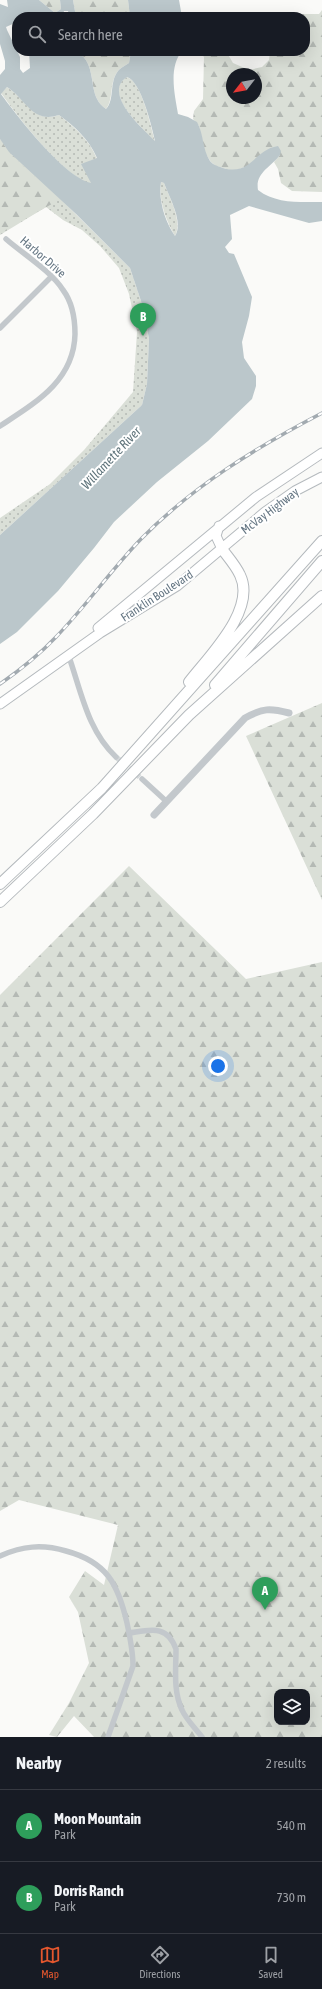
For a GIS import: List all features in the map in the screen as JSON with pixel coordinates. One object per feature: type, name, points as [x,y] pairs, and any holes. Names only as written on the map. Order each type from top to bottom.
[{"type":"highway","points":[[0,884],[102,788],[322,541]]},
{"type":"highway","points":[[134,752],[227,633],[239,614],[243,595],[240,576],[222,549]]},
{"type":"highway","points":[[0,902],[93,814],[189,715],[322,561]]},
{"type":"highway","points":[[189,715],[322,596]]},
{"type":"main road","name":"Franklin Boulevard","points":[[0,704],[68,654],[256,496],[322,453]]},
{"type":"main road","name":"McVay Highway","points":[[222,549],[265,512],[295,491],[322,477]]},
{"type":"main road","points":[[219,526],[216,536],[222,549]]},
{"type":"main road","name":"Franklin Boulevard","points":[[68,654],[177,586],[222,549]]},
{"type":"street","name":"Harbor Drive","points":[[0,426],[51,391],[62,377],[70,362],[75,344],[75,325],[71,307],[63,290],[51,277],[6,239]]},
{"type":"street","points":[[0,328],[51,277]]},
{"type":"street","points":[[68,654],[94,730],[107,748],[116,756]]},
{"type":"street","points":[[154,815],[245,718],[258,711],[272,709],[289,713]]},
{"type":"street","points":[[142,779],[166,801]]},
{"type":"street","points":[[0,1556],[25,1547],[40,1546],[65,1550],[90,1560],[104,1571],[118,1591],[129,1633],[133,1655],[133,1666],[108,1737]]},
{"type":"street","points":[[129,1633],[158,1630],[165,1632],[174,1642],[176,1649],[176,1693],[182,1711],[202,1737]]},
{"type":"green space","points":[[39,0],[60,0],[61,9],[54,12]]},
{"type":"green space","points":[[73,0],[128,0],[129,12],[75,12]]},
{"type":"green space","points":[[322,10],[322,192],[292,191],[281,183],[278,169],[274,162],[280,155],[234,171],[216,166],[211,162],[205,153],[199,126],[193,119],[194,111],[203,99],[203,56],[229,56],[233,63],[244,68],[226,68],[226,104],[262,104],[262,68],[258,68],[262,67],[269,60],[269,56],[310,56],[310,14],[319,14]]},
{"type":"green space","points":[[82,56],[130,56],[129,63],[120,69],[115,75],[110,100],[106,109],[97,100],[90,70]]},
{"type":"green space","points":[[127,77],[137,87],[141,96],[155,142],[134,120],[121,101],[119,92],[120,84]]},
{"type":"green space","points":[[7,87],[36,113],[50,117],[59,115],[76,129],[86,140],[97,159],[90,161],[91,184],[80,179],[68,170],[42,144],[1,93]]},
{"type":"green space","points":[[0,139],[130,268],[143,307],[149,339],[147,384],[142,405],[0,535],[0,518],[50,484],[84,450],[133,392],[137,332],[129,294],[119,268],[100,246],[82,230],[63,220],[46,207],[0,235]]},
{"type":"green space","points":[[0,139],[9,152],[59,200],[0,233]]},
{"type":"green space","points":[[161,182],[164,183],[176,216],[177,230],[175,236],[162,203],[160,189]]},
{"type":"green space","points":[[322,703],[322,900],[246,736]]},
{"type":"green space","points":[[129,866],[246,979],[322,962],[322,1737],[94,1737],[74,1716],[57,1737],[49,1735],[69,1703],[89,1663],[78,1612],[69,1597],[85,1571],[104,1585],[118,1525],[19,1500],[0,1511],[0,995]]},
{"type":"water","name":"Willamette River","points":[[7,0],[39,0],[54,12],[12,12],[12,24],[6,27],[12,40],[12,56],[20,56],[20,69],[23,73],[30,68],[29,56],[82,56],[90,70],[97,100],[106,109],[109,105],[115,75],[120,69],[129,63],[130,56],[179,56],[175,65],[174,73],[174,90],[178,114],[197,122],[201,131],[207,156],[210,161],[223,168],[233,170],[247,166],[263,152],[278,146],[281,151],[280,155],[261,175],[258,190],[265,195],[280,200],[322,202],[322,221],[309,223],[249,206],[230,215],[232,239],[225,247],[229,253],[234,254],[252,297],[242,342],[244,358],[256,376],[256,386],[252,399],[208,441],[157,482],[114,522],[58,591],[17,632],[0,644],[0,535],[142,405],[147,384],[149,339],[143,307],[130,268],[76,214],[9,152],[0,139],[0,75],[5,69],[5,61],[0,44],[0,4],[8,7]],"holes":[[[127,77],[132,80],[137,87],[145,105],[155,141],[134,119],[121,101],[119,92],[120,84]],[[7,87],[36,113],[42,116],[50,117],[59,115],[86,139],[97,158],[81,164],[91,183],[68,170],[29,130],[1,94]],[[161,182],[164,183],[177,217],[178,224],[175,236],[165,217],[161,203]]]},
{"type":"water","points":[[60,0],[73,0],[75,12],[56,12],[61,9]]},
{"type":"water","points":[[128,0],[179,0],[181,12],[129,12]]},
{"type":"tunnel","points":[[116,757],[142,779]]},
{"type":"railway","points":[[0,684],[50,644],[141,539],[182,502],[204,485],[250,454],[322,413]]},
{"type":"place","name":"Dorris Ranch","points":[[143,336]]},
{"type":"place","name":"Moon Mountain","points":[[265,1610]]}]
